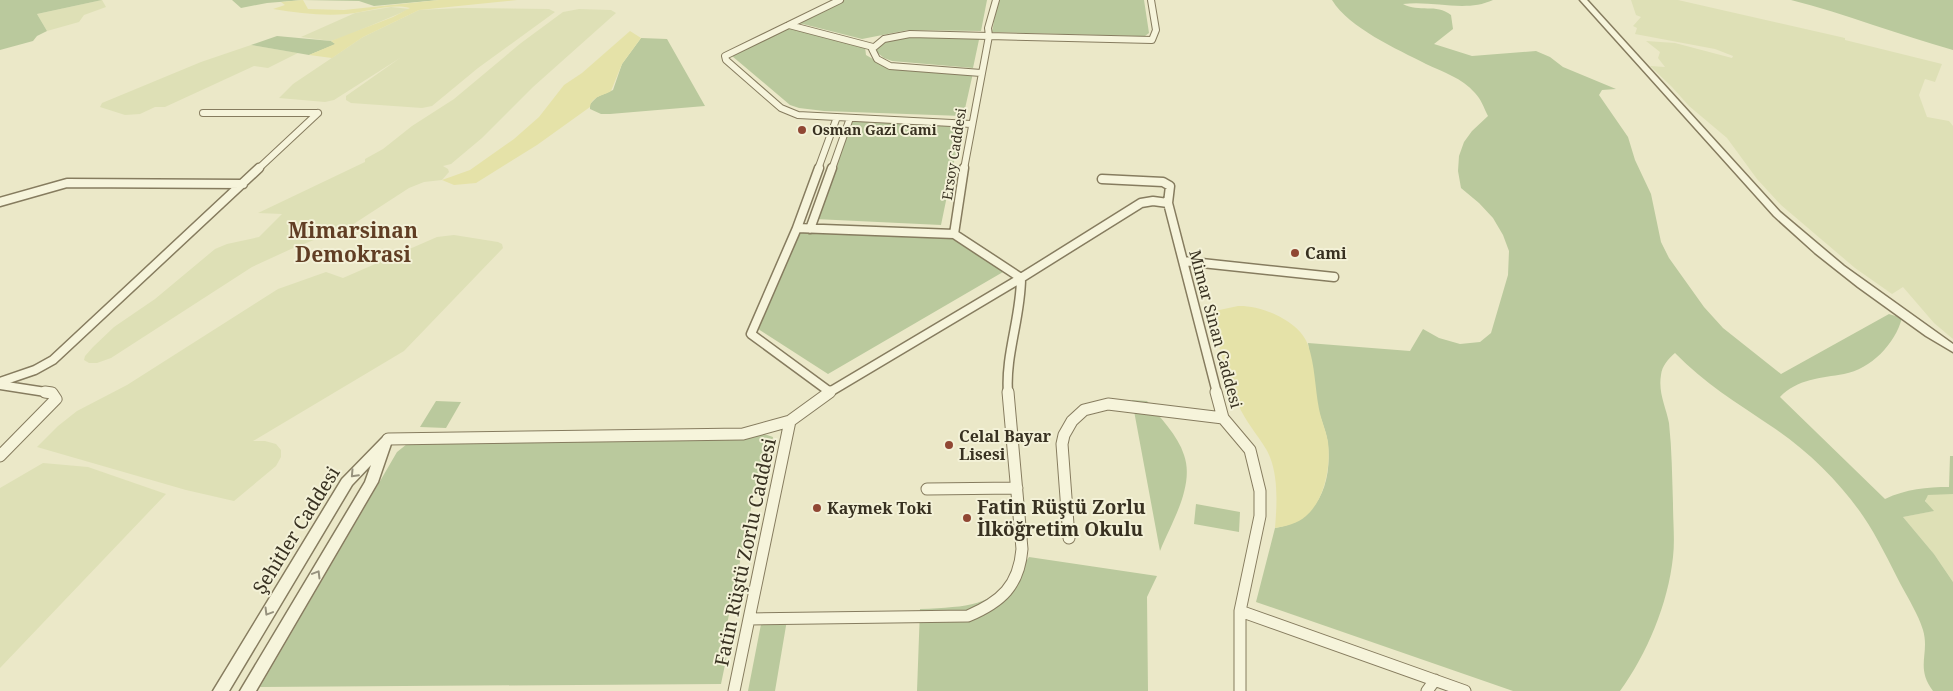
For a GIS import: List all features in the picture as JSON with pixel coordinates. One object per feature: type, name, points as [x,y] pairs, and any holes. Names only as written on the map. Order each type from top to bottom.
[{"type":"street","points":[[840,0],[725,56],[726,60],[781,108],[798,115],[972,124]]},
{"type":"street","name":"Ersoy Caddesi","points":[[954,234],[989,36],[988,28],[996,0]]},
{"type":"street","points":[[789,25],[873,47],[886,39],[905,35],[1152,40],[1156,30],[1150,0]]},
{"type":"street","points":[[1583,0],[1777,214],[1808,244],[1860,285],[1953,349]]},
{"type":"street","points":[[873,47],[872,52],[877,59],[894,67],[981,73]]},
{"type":"street","points":[[0,384],[35,370],[53,360],[318,113],[204,113]]},
{"type":"street","points":[[830,392],[751,334],[797,228],[836,117]]},
{"type":"street","points":[[810,229],[850,118]]},
{"type":"street","name":"Mimar Sinan Caddesi","points":[[1102,179],[1166,183],[1170,187],[1168,203],[1223,418],[1250,450],[1260,491],[1260,516],[1240,611],[1240,691]]},
{"type":"street","points":[[0,202],[67,183],[243,184]]},
{"type":"street","points":[[248,691],[371,482],[388,438],[743,434],[790,421],[830,392],[1021,278],[1141,203],[1153,201],[1168,203]]},
{"type":"street","points":[[797,228],[954,234],[1021,278]]},
{"type":"street","points":[[1183,261],[1334,277]]},
{"type":"street","points":[[750,619],[968,616],[985,609],[1013,585],[1020,568],[1022,549],[1008,377],[1021,295],[1021,278]]},
{"type":"street","points":[[0,384],[52,393],[56,399],[0,456]]},
{"type":"street","points":[[1069,538],[1062,444],[1065,430],[1081,411],[1090,406],[1108,404],[1223,418]]},
{"type":"street","name":"Fatin Rüştü Zorlu Caddesi","points":[[734,691],[790,421]]},
{"type":"street","name":"Şehitler Caddesi","points":[[220,691],[347,482],[388,438]]},
{"type":"street","points":[[927,489],[1017,488]]},
{"type":"street","points":[[1240,611],[1465,691]]},
{"type":"street","points":[[1428,691],[1435,680]]},
{"type":"green space","points":[[0,0],[102,0],[37,14],[47,31],[37,36],[33,41],[0,50]]},
{"type":"green space","points":[[102,0],[106,7],[84,15],[79,22],[47,31],[37,14]]},
{"type":"green space","points":[[232,0],[303,0],[267,3],[241,8]]},
{"type":"green space","points":[[303,0],[439,0],[374,6],[359,1]]},
{"type":"green space","points":[[840,0],[987,0],[981,31],[908,30],[862,39],[795,22]]},
{"type":"green space","points":[[998,0],[1144,0],[1149,33],[1145,36],[1139,36],[992,32]]},
{"type":"green space","points":[[1332,0],[1493,0],[1471,6],[1403,4],[1415,8],[1439,9],[1451,15],[1453,29],[1434,44],[1472,56],[1536,51],[1550,57],[1563,67],[1616,89],[1602,90],[1599,95],[1628,137],[1635,160],[1651,194],[1661,242],[1669,258],[1704,307],[1723,328],[1781,374],[1889,314],[1902,318],[1899,328],[1888,346],[1863,367],[1844,374],[1818,378],[1802,383],[1794,386],[1780,397],[1885,499],[1917,489],[1949,487],[1950,456],[1953,456],[1953,494],[1928,495],[1925,501],[1934,511],[1903,517],[1934,554],[1953,582],[1953,691],[1933,691],[1928,682],[1924,667],[1925,639],[1919,618],[1874,533],[1854,503],[1833,479],[1797,445],[1709,383],[1675,353],[1664,366],[1660,382],[1661,394],[1669,423],[1673,557],[1666,593],[1655,628],[1639,661],[1620,691],[1513,691],[1256,602],[1275,528],[1302,518],[1311,509],[1319,499],[1327,474],[1329,460],[1326,432],[1317,404],[1308,343],[1410,351],[1423,329],[1439,338],[1460,344],[1480,342],[1491,333],[1508,275],[1509,251],[1503,235],[1493,218],[1461,188],[1458,171],[1459,156],[1464,142],[1472,131],[1488,116],[1479,98],[1458,79],[1388,45],[1362,29],[1350,20]]},
{"type":"green space","points":[[1631,0],[1678,0],[1845,38],[1845,40],[1942,64],[1935,82],[1925,79],[1919,95],[1927,117],[1949,121],[1953,126],[1953,339],[1934,323],[1903,287],[1892,294],[1855,268],[1781,205],[1757,179],[1727,138],[1689,106],[1650,66],[1665,67],[1658,58],[1660,52],[1646,41],[1675,43],[1732,58],[1733,56],[1715,49],[1635,34],[1637,28],[1633,26],[1641,17],[1636,15]]},
{"type":"green space","points":[[1791,0],[1953,0],[1953,50],[1832,12]]},
{"type":"green space","points":[[391,7],[410,9],[331,41],[301,37],[355,13]]},
{"type":"green space","points":[[461,8],[549,9],[555,12],[478,68],[432,106],[422,108],[351,103],[346,100],[346,96],[400,58],[334,100],[325,102],[279,98],[293,84],[363,37],[419,10]]},
{"type":"green space","points":[[579,9],[611,10],[616,13],[533,87],[482,138],[451,164],[443,166],[449,172],[442,180],[424,182],[409,188],[352,225],[252,267],[111,358],[97,363],[89,363],[84,360],[93,347],[114,327],[155,299],[215,249],[227,244],[259,237],[282,214],[258,213],[365,162],[365,159],[383,149],[412,126],[454,99],[521,43],[563,12]]},
{"type":"green space","points":[[788,25],[865,47],[866,55],[878,62],[973,73],[964,113],[962,116],[824,111],[790,105],[732,56]]},
{"type":"green space","points":[[980,35],[973,68],[892,61],[884,58],[874,50],[888,37]]},
{"type":"green space","points":[[277,36],[331,41],[336,44],[309,55],[251,45]]},
{"type":"green space","points":[[641,38],[667,39],[705,106],[610,114],[601,114],[590,109],[590,104],[597,97],[613,90],[622,64]]},
{"type":"green space","points":[[251,45],[298,53],[268,68],[254,66],[165,107],[155,107],[140,114],[125,115],[100,107],[102,103],[201,62]]},
{"type":"green space","points":[[852,119],[962,123],[941,225],[815,219]]},
{"type":"green space","points":[[796,228],[944,232],[1002,268],[1003,272],[828,374],[755,327]]},
{"type":"green space","points":[[454,235],[498,242],[502,244],[503,248],[404,351],[253,441],[265,441],[276,444],[281,450],[281,457],[276,466],[234,501],[186,490],[37,447],[58,426],[77,411],[127,385],[278,289],[326,272],[343,278],[437,237]]},
{"type":"green space","points":[[1132,400],[1147,401],[1173,433],[1184,455],[1187,467],[1184,492],[1160,551]]},
{"type":"green space","points":[[436,401],[461,402],[446,428],[420,427]]},
{"type":"green space","points":[[764,434],[773,437],[765,480],[757,480],[721,653],[727,655],[721,684],[260,687],[397,452],[412,440]]},
{"type":"green space","points":[[43,463],[88,467],[166,494],[0,668],[0,488]]},
{"type":"green space","points":[[1953,494],[1953,582],[1934,554],[1903,517],[1933,511],[1927,505],[1925,498],[1928,495]]},
{"type":"green space","points":[[1196,504],[1240,512],[1239,532],[1194,524]]},
{"type":"green space","points":[[1029,557],[1157,576],[1147,597],[1148,691],[917,691],[920,609],[956,607],[983,601],[995,595],[1006,586]]},
{"type":"green space","points":[[763,614],[788,614],[775,691],[748,691]]},
{"type":"sand","points":[[303,0],[308,9],[344,10],[439,0],[517,0],[419,10],[363,37],[332,58],[309,55],[335,44],[331,41],[393,17],[410,8],[386,7],[347,14],[328,15],[273,9],[285,5],[281,2]]},
{"type":"sand","points":[[630,31],[641,38],[622,64],[611,91],[595,98],[590,107],[537,145],[476,183],[454,185],[442,180],[470,170],[514,139],[539,117],[564,85],[582,73]]},
{"type":"sand","points":[[1238,306],[1258,308],[1279,316],[1304,336],[1314,369],[1319,409],[1328,442],[1327,471],[1318,501],[1303,519],[1275,528],[1276,498],[1273,467],[1266,449],[1244,416],[1233,393],[1210,312]]},
{"type":"place","name":"Osman Gazi Cami","points":[[802,130]]},
{"type":"place","name":"Cami","points":[[1295,253]]},
{"type":"place","name":"Celal Bayar Lisesi","points":[[949,445]]},
{"type":"place","name":"Kaymek Toki","points":[[817,508]]},
{"type":"place","name":"Fatin Rüştü Zorlu İlköğretim Okulu","points":[[967,518]]},
{"type":"district","name":"Mimarsinan Demokrasi","points":[[353,243]]}]
